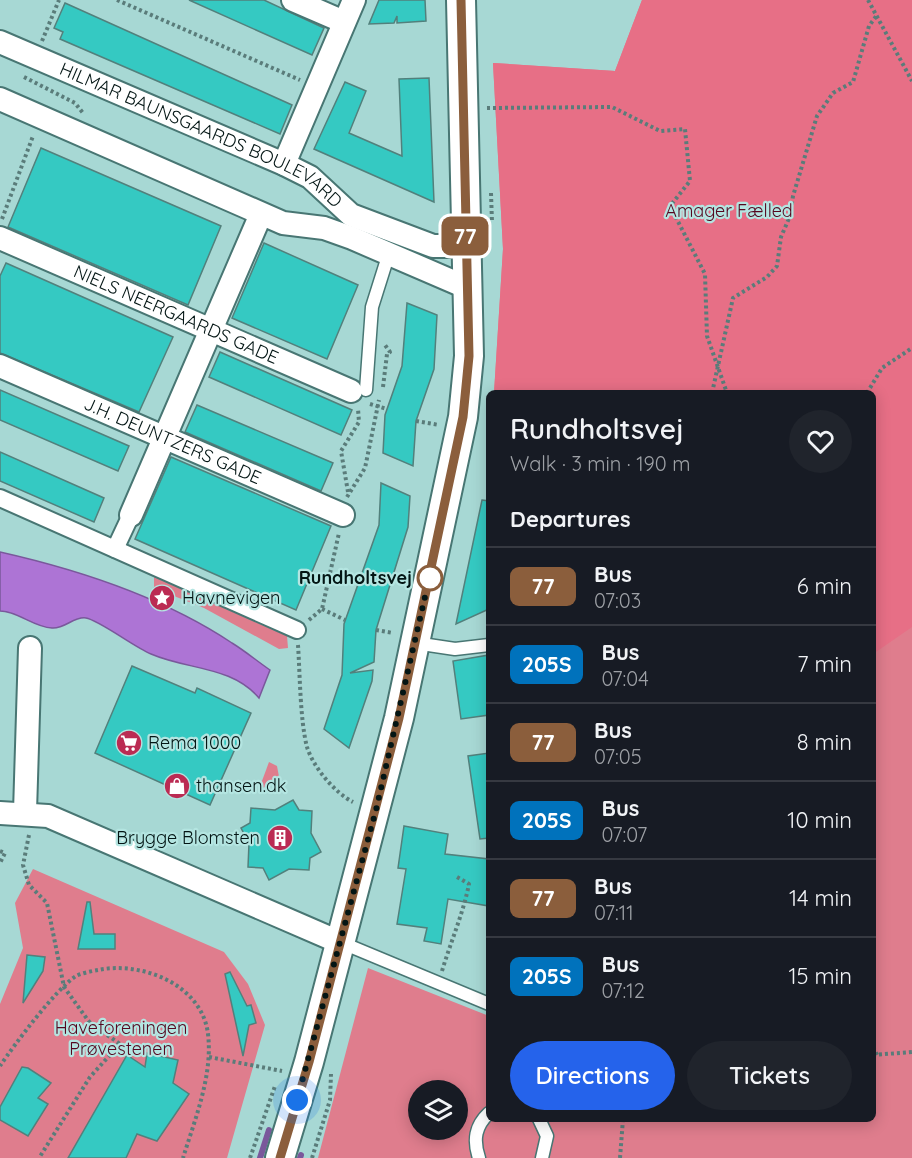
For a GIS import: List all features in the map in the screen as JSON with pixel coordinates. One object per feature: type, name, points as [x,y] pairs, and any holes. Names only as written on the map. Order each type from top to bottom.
[{"type":"street","points":[[293,0],[344,22]]},
{"type":"street","points":[[284,164],[354,0]]},
{"type":"street","points":[[280,1158],[309,1062],[339,942],[376,810],[400,636],[463,417],[469,356],[461,0]]},
{"type":"street","name":"HILMAR BAUNSGAARDS BOULEVARD","points":[[0,42],[284,164],[310,177],[351,215],[433,246],[466,246]]},
{"type":"street","name":"HILMAR BAUNSGAARDS BOULEVARD","points":[[0,99],[283,223],[324,228],[468,288]]},
{"type":"street","points":[[115,549],[261,214]]},
{"type":"street","name":"NIELS NEERGAARDS GADE","points":[[0,238],[358,394]]},
{"type":"street","name":"J.H. DEUNTZERS GADE","points":[[0,366],[343,515]]},
{"type":"street","points":[[0,498],[297,630]]},
{"type":"street","points":[[30,648],[30,813]]},
{"type":"street","points":[[0,813],[30,813],[48,816],[339,942]]},
{"type":"lane","points":[[358,394],[372,307],[388,253]]},
{"type":"lane","points":[[400,636],[455,649],[486,645]]},
{"type":"lane","points":[[339,942],[486,1003]]},
{"type":"lane","points":[[479,1158],[475,1146],[476,1132],[486,1117]]},
{"type":"lane","points":[[540,1122],[547,1136],[546,1150],[542,1158]]},
{"type":"path","points":[[59,0],[22,76],[75,103],[84,117],[77,133]]},
{"type":"path","points":[[117,0],[317,87]]},
{"type":"path","points":[[868,0],[912,81]]},
{"type":"path","points":[[713,390],[733,298],[767,278],[777,266],[781,237],[790,216],[793,196],[817,116],[833,93],[853,82],[869,26],[877,15]]},
{"type":"path","points":[[487,108],[612,107],[660,131],[685,129],[690,181],[670,206],[705,274],[707,336],[726,390]]},
{"type":"path","points":[[0,225],[40,117]]},
{"type":"path","points":[[386,346],[389,350]]},
{"type":"path","points":[[869,390],[882,368],[912,348]]},
{"type":"path","points":[[348,492],[341,451],[359,422],[358,394]]},
{"type":"path","points":[[376,406],[387,410]]},
{"type":"path","points":[[440,437],[443,417]]},
{"type":"path","points":[[416,421],[442,426]]},
{"type":"path","points":[[322,609],[345,620]]},
{"type":"path","points":[[297,630],[307,748],[337,794],[354,803]]},
{"type":"path","points":[[376,630],[400,636]]},
{"type":"path","points":[[354,813],[356,797]]},
{"type":"path","points":[[30,813],[23,865],[29,885],[47,903],[64,987],[90,1023],[120,1044],[90,1077],[39,1158]]},
{"type":"path","points":[[0,851],[5,853],[0,863]]},
{"type":"path","points":[[438,983],[456,924],[463,916],[469,884],[457,877]]},
{"type":"path","points":[[0,1066],[13,1047],[77,975],[129,967],[163,977],[178,987],[201,1015],[208,1032],[209,1057],[197,1111],[183,1158]]},
{"type":"path","points":[[876,1055],[912,1053]]},
{"type":"path","points":[[209,1057],[283,1071]]},
{"type":"path","points":[[250,1158],[267,1106],[285,1063]]},
{"type":"path","points":[[620,1158],[623,1122]]},
{"type":"green space","name":"Amager Fælled","points":[[642,0],[912,0],[912,1158],[318,1158],[368,968],[486,1015],[486,1122],[876,1122],[876,390],[494,390],[503,249],[493,63],[615,71]]},
{"type":"green space","name":"Amager Fælled","points":[[642,0],[912,0],[912,627],[876,652],[876,390],[494,390],[503,249],[493,63],[615,71]]},
{"type":"green space","points":[[154,577],[287,636],[288,648],[279,649],[204,608],[154,588]]},
{"type":"green space","points":[[269,762],[277,766],[280,782],[259,789]]},
{"type":"green space","name":"Haveforeningen Prøvestenen","points":[[33,869],[224,952],[248,984],[265,1025],[227,1158],[0,1158],[0,1004],[23,948],[15,903]]},
{"type":"shaded area","name":"Havnevigen","points":[[0,552],[60,567],[120,587],[206,627],[270,670],[259,698],[236,680],[223,674],[151,654],[92,620],[82,618],[61,627],[52,628],[0,611]]},
{"type":"building","points":[[189,0],[264,0],[324,28],[312,55]]},
{"type":"building","points":[[379,0],[425,0],[426,21],[397,23],[397,16],[394,23],[369,24]]},
{"type":"building","points":[[65,3],[292,105],[280,134],[60,39],[63,32],[54,28]]},
{"type":"building","points":[[429,78],[434,202],[314,149],[345,82],[366,91],[349,133],[402,156],[399,79]]},
{"type":"building","points":[[41,148],[221,226],[188,305],[8,227]]},
{"type":"building","points":[[264,243],[358,285],[327,359],[232,318]]},
{"type":"building","points":[[6,263],[173,337],[139,412],[0,353],[0,276]]},
{"type":"building","points":[[407,303],[437,315],[434,369],[416,421],[413,466],[383,453],[385,415],[402,366]]},
{"type":"building","points":[[220,352],[352,410],[341,435],[209,377]]},
{"type":"building","points":[[0,390],[129,446],[118,471],[0,420]]},
{"type":"building","points":[[197,405],[333,463],[321,491],[185,432]]},
{"type":"building","points":[[0,452],[104,498],[94,522],[0,481]]},
{"type":"building","points":[[171,457],[331,526],[296,610],[135,539]]},
{"type":"building","points":[[381,483],[410,496],[408,527],[376,630],[374,662],[350,673],[373,670],[372,681],[349,748],[324,729],[342,675],[344,624],[379,525]]},
{"type":"building","points":[[482,500],[486,501],[486,610],[456,624]]},
{"type":"building","points":[[486,656],[486,715],[461,719],[453,661]]},
{"type":"building","points":[[132,666],[195,693],[197,688],[251,713],[210,805],[95,753]]},
{"type":"building","points":[[486,753],[486,838],[480,839],[468,756]]},
{"type":"building","name":"Brygge Blomsten","points":[[293,800],[299,810],[312,811],[311,833],[321,852],[310,858],[309,870],[289,869],[269,880],[263,868],[248,867],[249,843],[241,828],[250,823],[251,808],[275,810]]},
{"type":"building","points":[[404,826],[448,834],[445,854],[486,859],[486,905],[448,899],[441,944],[424,941],[427,928],[397,924],[406,869],[398,868]]},
{"type":"building","points":[[87,902],[90,902],[94,934],[115,934],[115,949],[78,949]]},
{"type":"building","points":[[27,955],[45,957],[43,971],[23,1003]]},
{"type":"building","points":[[230,972],[247,1006],[251,1005],[256,1023],[249,1025],[243,1056],[225,974]]},
{"type":"building","points":[[147,1053],[178,1060],[173,1083],[189,1094],[157,1141],[137,1134],[126,1158],[68,1158],[127,1055],[145,1067]]},
{"type":"building","points":[[22,1067],[28,1068],[51,1083],[38,1098],[48,1104],[28,1136],[0,1120],[0,1107]]},
{"type":"waterway","points":[[260,1158],[269,1130]]},
{"type":"bus line","name":"77","points":[[280,1158],[309,1062],[399,718],[463,417],[469,356],[461,0]]},
{"type":"place","name":"Rundholtsvej","points":[[430,578]]},
{"type":"place","name":"Havnevigen","points":[[162,598]]},
{"type":"place","name":"Rema 1000","points":[[129,743]]},
{"type":"place","name":"thansen.dk","points":[[177,786]]},
{"type":"place","name":"Brygge Blomsten","points":[[280,838]]},
{"type":"route","points":[[297,1100],[376,810],[399,718],[430,575],[430,578]]}]
